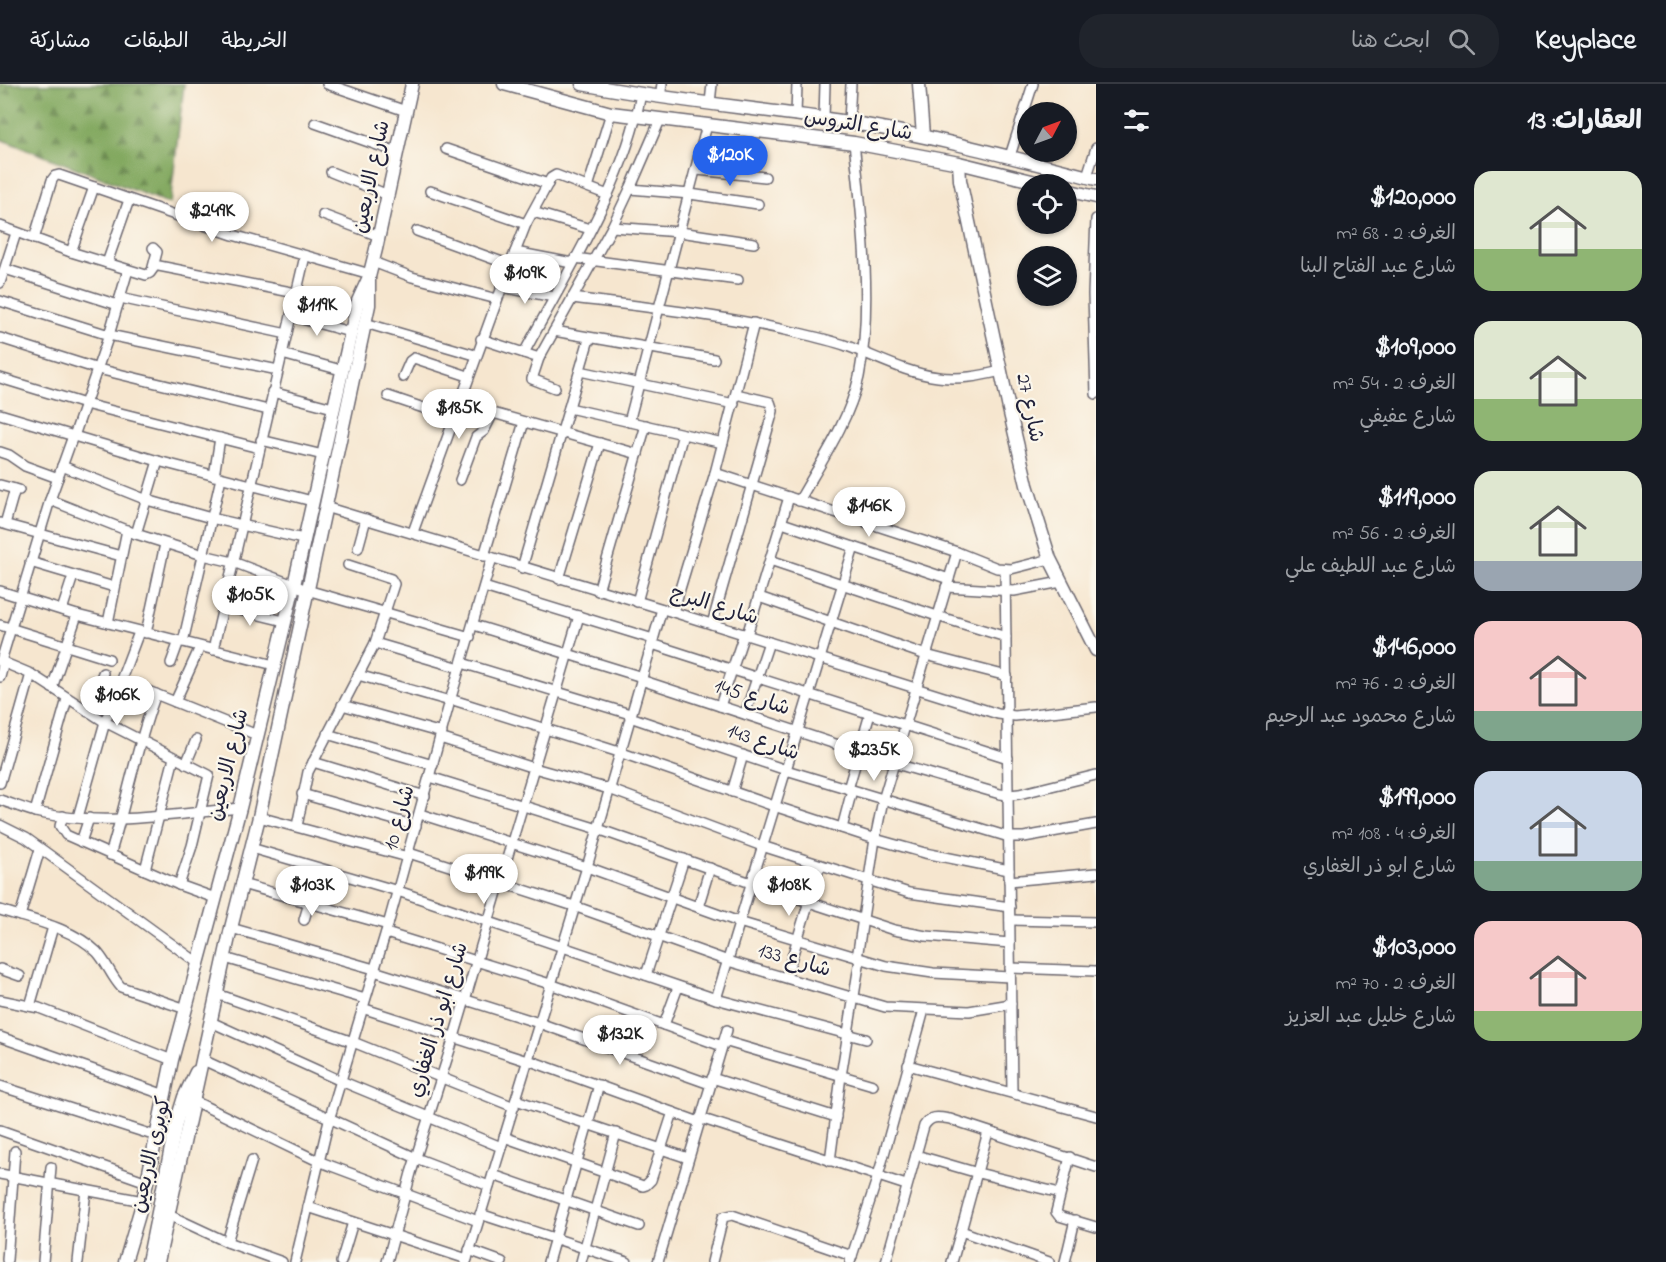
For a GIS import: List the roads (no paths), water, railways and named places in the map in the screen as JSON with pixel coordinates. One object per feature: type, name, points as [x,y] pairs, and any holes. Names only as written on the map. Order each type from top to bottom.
[{"type":"street","points":[[327,84],[406,111]]},
{"type":"street","name":"شارع الاربعين","points":[[158,1262],[231,928],[259,817],[369,305],[371,271],[412,84]]},
{"type":"street","name":"شارع التروس","points":[[504,84],[611,113],[854,144],[1017,178]]},
{"type":"street","name":"شارع التروس","points":[[582,84],[616,87],[641,94],[661,90],[710,103],[849,122],[1010,156],[1092,178]]},
{"type":"street","points":[[710,103],[712,84]]},
{"type":"street","points":[[796,115],[798,84]]},
{"type":"street","points":[[824,118],[825,84]]},
{"type":"street","points":[[849,122],[851,84]]},
{"type":"street","points":[[919,84],[923,136]]},
{"type":"street","points":[[1010,156],[1033,84]]},
{"type":"street","points":[[524,353],[608,195],[637,117],[641,94]]},
{"type":"street","points":[[588,187],[611,113]]},
{"type":"street","points":[[555,388],[532,379],[539,358],[612,227],[660,120]]},
{"type":"street","points":[[315,123],[397,152]]},
{"type":"street","points":[[629,422],[681,232],[707,125]]},
{"type":"street","points":[[799,501],[850,402],[858,378],[865,302],[863,224],[854,144]]},
{"type":"street","points":[[1092,178],[1096,148]]},
{"type":"street","points":[[446,149],[549,181]]},
{"type":"street","name":"شارع 27","points":[[959,164],[960,180],[1017,447],[1050,559],[1096,650]]},
{"type":"street","points":[[697,170],[765,177]]},
{"type":"street","points":[[331,172],[388,195]]},
{"type":"street","points":[[412,532],[514,252],[549,181],[556,175],[608,195]]},
{"type":"street","points":[[34,239],[52,180],[55,176],[59,176],[233,235],[305,256],[371,271],[412,277],[497,299]]},
{"type":"street","points":[[71,252],[94,188]]},
{"type":"street","points":[[630,189],[690,194],[758,204]]},
{"type":"street","points":[[430,191],[526,224]]},
{"type":"street","points":[[1077,193],[1096,197]]},
{"type":"street","points":[[107,263],[129,200]]},
{"type":"street","points":[[532,212],[590,229]]},
{"type":"street","points":[[323,215],[379,236]]},
{"type":"street","points":[[1096,219],[1093,294],[1096,394]]},
{"type":"street","points":[[0,226],[71,252],[147,275],[153,267],[157,252],[153,248]]},
{"type":"street","points":[[612,227],[681,232],[754,243]]},
{"type":"street","points":[[417,231],[510,265]]},
{"type":"street","points":[[0,283],[16,233]]},
{"type":"street","points":[[514,252],[738,280]]},
{"type":"street","points":[[213,650],[305,256]]},
{"type":"street","points":[[153,267],[159,266],[296,293]]},
{"type":"street","points":[[0,677],[10,628],[30,562],[98,369],[128,270]]},
{"type":"street","points":[[3,271],[119,301],[286,334]]},
{"type":"street","name":"شارع الاربعين","points":[[125,1262],[143,1201],[172,1060],[240,808],[294,585],[350,333],[358,301],[371,271]]},
{"type":"street","points":[[501,286],[554,297]]},
{"type":"street","points":[[572,298],[660,308],[754,323],[820,338],[911,371],[940,378],[960,378],[1001,371]]},
{"type":"street","points":[[0,301],[109,336],[278,370]]},
{"type":"street","points":[[291,316],[350,333]]},
{"type":"street","points":[[365,323],[475,355]]},
{"type":"street","points":[[673,612],[715,473],[754,323]]},
{"type":"street","points":[[554,332],[714,359]]},
{"type":"street","points":[[0,338],[98,369],[268,410]]},
{"type":"street","points":[[481,339],[539,358]]},
{"type":"street","points":[[522,568],[589,339]]},
{"type":"street","points":[[282,354],[341,370]]},
{"type":"street","points":[[403,377],[410,361],[414,358],[468,376]]},
{"type":"street","points":[[580,371],[734,404]]},
{"type":"street","points":[[0,378],[85,404],[220,438],[323,455]]},
{"type":"street","points":[[272,392],[333,408]]},
{"type":"street","points":[[712,624],[753,486],[773,407],[770,402],[736,394]]},
{"type":"street","points":[[388,396],[453,418]]},
{"type":"street","points":[[569,408],[723,443]]},
{"type":"street","points":[[460,480],[476,437],[484,431],[490,415],[494,413],[638,454]]},
{"type":"street","points":[[0,414],[158,461],[312,501]]},
{"type":"street","name":"شارع 10","points":[[296,1262],[329,1120],[398,891],[450,700],[474,626],[484,587],[488,557],[524,422]]},
{"type":"street","points":[[598,591],[646,425]]},
{"type":"street","points":[[637,602],[683,434]]},
{"type":"street","points":[[171,663],[181,642],[203,555],[217,477],[220,438]]},
{"type":"street","points":[[560,579],[600,443]]},
{"type":"street","points":[[0,452],[25,466],[58,478]]},
{"type":"street","points":[[108,623],[121,556],[147,500],[158,461]]},
{"type":"street","points":[[62,466],[147,500],[211,518],[303,539]]},
{"type":"street","points":[[715,473],[1005,569],[1018,568],[1050,559]]},
{"type":"street","points":[[0,485],[17,490],[3,524],[121,556]]},
{"type":"street","points":[[720,706],[759,597],[789,497]]},
{"type":"street","points":[[50,500],[132,532],[203,555],[233,562],[307,590],[470,637]]},
{"type":"street","name":"شارع البرج","points":[[325,507],[745,634],[915,690],[1007,716],[1096,707]]},
{"type":"street","points":[[358,548],[366,519]]},
{"type":"street","points":[[782,523],[854,547],[947,583],[1006,592],[1061,582]]},
{"type":"street","points":[[78,818],[105,722],[143,633],[165,543]]},
{"type":"street","points":[[716,999],[854,547]]},
{"type":"street","points":[[830,1161],[863,920],[883,800],[957,552]]},
{"type":"street","points":[[770,560],[1006,637]]},
{"type":"street","points":[[30,562],[114,587]]},
{"type":"street","points":[[297,826],[308,772],[375,643],[394,584],[393,580],[348,565]]},
{"type":"street","points":[[1005,569],[1012,1092]]},
{"type":"street","points":[[62,610],[73,576]]},
{"type":"street","points":[[484,587],[579,616],[757,678],[1008,758]]},
{"type":"street","points":[[0,591],[143,633],[274,665]]},
{"type":"street","points":[[759,597],[926,655],[1006,676]]},
{"type":"street","points":[[223,606],[284,621]]},
{"type":"street","points":[[467,1257],[587,867],[662,609]]},
{"type":"street","points":[[52,688],[77,615]]},
{"type":"street","name":"شارع ابو ذر الغفاري","points":[[387,1262],[405,1195],[579,616]]},
{"type":"street","points":[[0,625],[109,659]]},
{"type":"street","name":"شارع 145","points":[[474,626],[641,678],[893,763],[1009,795],[1096,775]]},
{"type":"street","points":[[745,714],[769,642]]},
{"type":"street","name":"شارع 143","points":[[375,643],[556,692],[630,715],[786,770],[1009,837],[1024,837],[1096,824]]},
{"type":"street","points":[[175,702],[200,647]]},
{"type":"street","points":[[2,661],[31,674],[105,722],[209,776],[187,862],[178,885]]},
{"type":"street","points":[[88,712],[103,673]]},
{"type":"street","points":[[0,783],[4,749],[31,674]]},
{"type":"street","points":[[358,675],[450,700],[620,752],[875,839],[925,853],[1009,870]]},
{"type":"street","points":[[143,689],[257,735]]},
{"type":"street","points":[[110,855],[122,819],[139,740],[156,694]]},
{"type":"street","points":[[34,812],[67,699]]},
{"type":"street","points":[[342,705],[534,768],[609,789],[762,846],[909,893],[1010,907]]},
{"type":"street","points":[[842,828],[870,714]]},
{"type":"street","points":[[327,734],[434,765]]},
{"type":"street","points":[[186,764],[196,740]]},
{"type":"street","points":[[732,792],[743,755]]},
{"type":"street","points":[[145,870],[161,816],[174,758]]},
{"type":"street","points":[[313,762],[425,796]]},
{"type":"street","points":[[430,777],[598,829],[750,883],[910,934],[1010,943]]},
{"type":"street","points":[[302,794],[416,826]]},
{"type":"street","points":[[0,800],[34,812],[78,818],[122,819],[240,808]]},
{"type":"street","points":[[420,814],[587,867],[739,922],[909,971],[1096,971]]},
{"type":"street","points":[[63,816],[60,826],[66,835],[178,885],[215,898]]},
{"type":"street","name":"شارع 133","points":[[259,817],[408,855],[500,882],[728,961],[885,1007],[969,1011],[1011,1004]]},
{"type":"street","points":[[81,842],[89,818]]},
{"type":"street","points":[[0,825],[26,838],[198,963]]},
{"type":"street","points":[[251,848],[398,891],[716,999],[866,1039]]},
{"type":"street","points":[[20,916],[40,849]]},
{"type":"street","points":[[646,975],[684,859]]},
{"type":"street","points":[[786,977],[820,865]]},
{"type":"street","points":[[698,906],[710,868]]},
{"type":"street","points":[[1009,881],[1096,873]]},
{"type":"street","points":[[242,884],[309,903],[723,1044],[873,1085]]},
{"type":"street","points":[[304,920],[309,903]]},
{"type":"street","points":[[0,910],[53,927],[89,945],[98,953],[114,980],[121,987],[186,1009]]},
{"type":"street","points":[[1010,920],[1096,922]]},
{"type":"street","points":[[30,1006],[53,927]]},
{"type":"street","points":[[231,928],[374,970],[711,1081],[836,1117]]},
{"type":"street","points":[[225,958],[364,1003],[454,1037],[672,1112],[906,1185]]},
{"type":"street","points":[[0,969],[20,976]]},
{"type":"street","points":[[664,1025],[678,987]]},
{"type":"street","points":[[217,994],[353,1042],[441,1078],[688,1158]]},
{"type":"street","points":[[0,1000],[48,1011],[172,1060]]},
{"type":"street","points":[[712,1262],[723,1217],[732,1215],[851,1259],[878,1176],[924,1010]]},
{"type":"street","points":[[211,1022],[341,1081],[501,1147]]},
{"type":"street","points":[[658,1262],[727,1030]]},
{"type":"street","points":[[0,1038],[165,1095]]},
{"type":"street","name":"كوبرى الاربعين","points":[[134,1262],[174,1087],[172,1060]]},
{"type":"street","points":[[203,1060],[329,1120],[416,1158],[489,1186]]},
{"type":"street","name":"كوبرى الاربعين","points":[[148,1262],[180,1110],[189,1084],[203,1060]]},
{"type":"street","points":[[908,1065],[1096,1116]]},
{"type":"street","points":[[548,1262],[599,1085]]},
{"type":"street","points":[[0,1086],[156,1136]]},
{"type":"street","points":[[194,1101],[318,1161],[405,1195],[627,1262]]},
{"type":"street","points":[[504,1137],[643,1186],[651,1180],[672,1112]]},
{"type":"street","points":[[886,1262],[906,1185],[928,1119],[936,1117],[1096,1167]]},
{"type":"street","points":[[0,1130],[147,1182]]},
{"type":"street","points":[[952,1262],[988,1132]]},
{"type":"street","points":[[581,1262],[616,1133]]},
{"type":"street","points":[[6,1259],[15,1151]]},
{"type":"street","points":[[916,1155],[1060,1194]]},
{"type":"street","points":[[1070,1157],[1056,1212],[1059,1216],[1096,1227]]},
{"type":"street","points":[[227,1242],[252,1160]]},
{"type":"street","points":[[43,1262],[51,1167]]},
{"type":"street","points":[[0,1174],[143,1201]]},
{"type":"street","points":[[493,1175],[639,1226]]},
{"type":"street","points":[[78,1262],[86,1190]]},
{"type":"street","points":[[308,1207],[467,1257],[502,1262]]},
{"type":"street","points":[[169,1215],[227,1242],[277,1261]]},
{"type":"street","points":[[1065,1262],[1074,1220]]},
{"type":"street","points":[[341,1262],[353,1221]]},
{"type":"street","points":[[961,1231],[1049,1262]]}]
